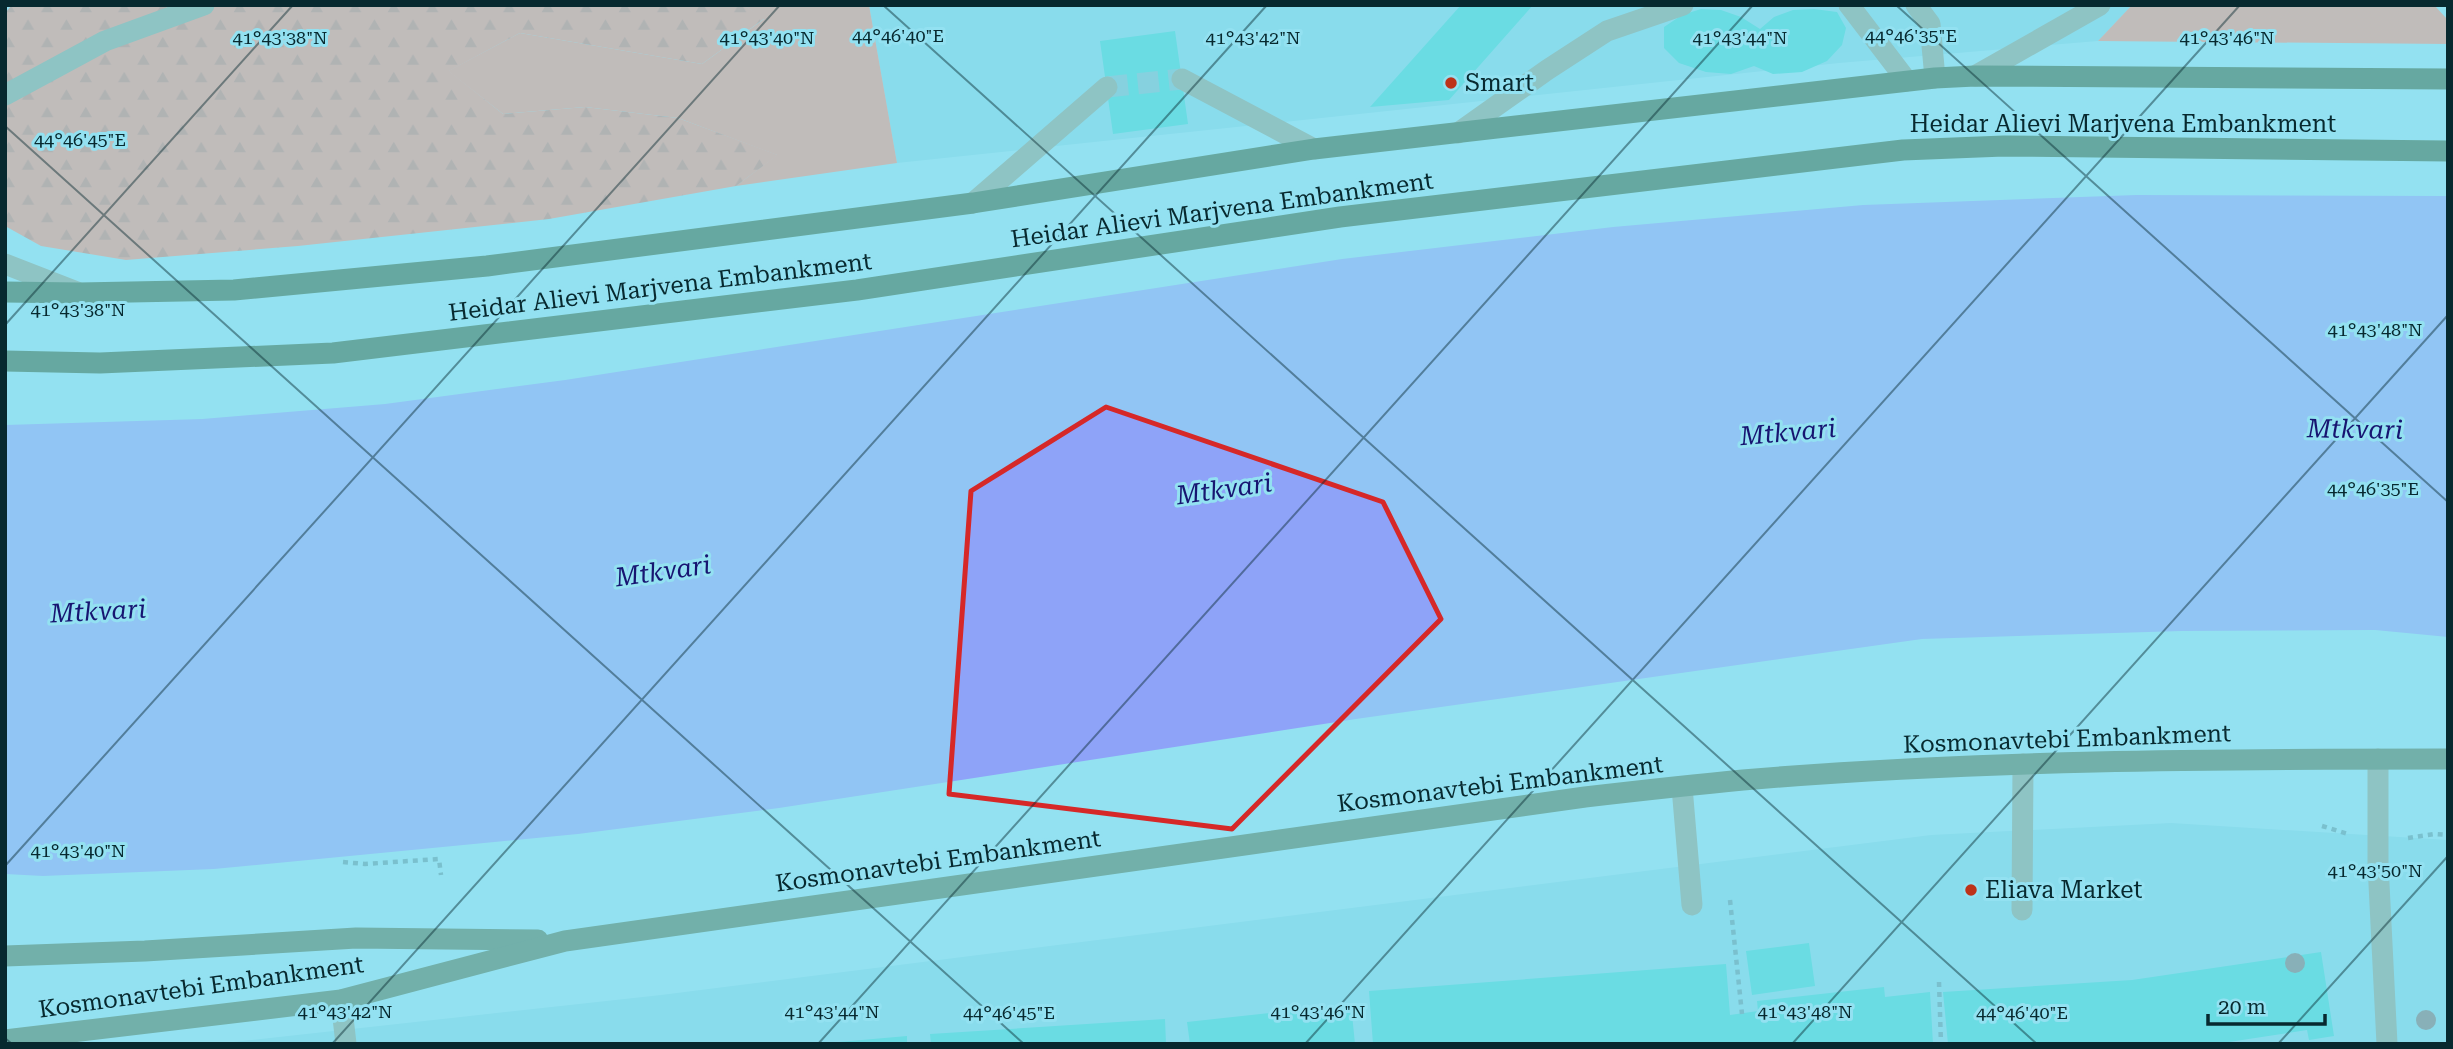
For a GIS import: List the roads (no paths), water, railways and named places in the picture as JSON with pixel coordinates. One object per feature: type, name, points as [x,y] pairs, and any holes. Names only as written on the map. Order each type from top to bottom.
[{"type":"highway","name":"Heidar Alievi Marjvena Embankment","points":[[5,292],[234,290],[474,267],[973,203],[1314,149],[1935,78],[2448,79]]},
{"type":"highway","name":"Heidar Alievi Marjvena Embankment","points":[[5,361],[100,363],[332,354],[857,289],[1340,217],[1903,150],[2004,146],[2448,151]]},
{"type":"main road","name":"Kosmonavtebi Embankment","points":[[5,1040],[341,1000],[565,941],[1461,814],[1682,787],[1757,779],[2023,764],[2247,758],[2448,759]]},
{"type":"main road","name":"Kosmonavtebi Embankment","points":[[5,956],[145,951],[356,938],[565,941]]},
{"type":"street","points":[[5,95],[105,41],[204,5]]},
{"type":"street","points":[[1458,133],[1607,31],[1683,5]]},
{"type":"street","points":[[1849,5],[1907,81]]},
{"type":"street","points":[[1916,5],[1930,24],[1935,78]]},
{"type":"street","points":[[1975,76],[2100,5]]},
{"type":"street","points":[[1182,79],[1314,149]]},
{"type":"street","points":[[973,203],[1107,87]]},
{"type":"street","points":[[5,264],[79,293]]},
{"type":"street","points":[[2378,759],[2378,864],[2387,1044]]},
{"type":"street","points":[[2022,910],[2023,764]]},
{"type":"street","points":[[1682,787],[1692,905]]},
{"type":"street","points":[[341,1000],[346,1044]]},
{"type":"water","name":"Mtkvari","points":[[2136,195],[2448,196],[2448,637],[2375,630],[2182,631],[1922,639],[1356,719],[779,808],[578,834],[214,869],[43,876],[5,874],[5,425],[202,419],[385,404],[565,380],[1342,259],[1613,227],[1863,205]]},
{"type":"tunnel","points":[[1107,87],[1182,79]]},
{"type":"place","name":"Smart","points":[[1451,83]]},
{"type":"place","name":"Eliava Market","points":[[1971,890]]}]
